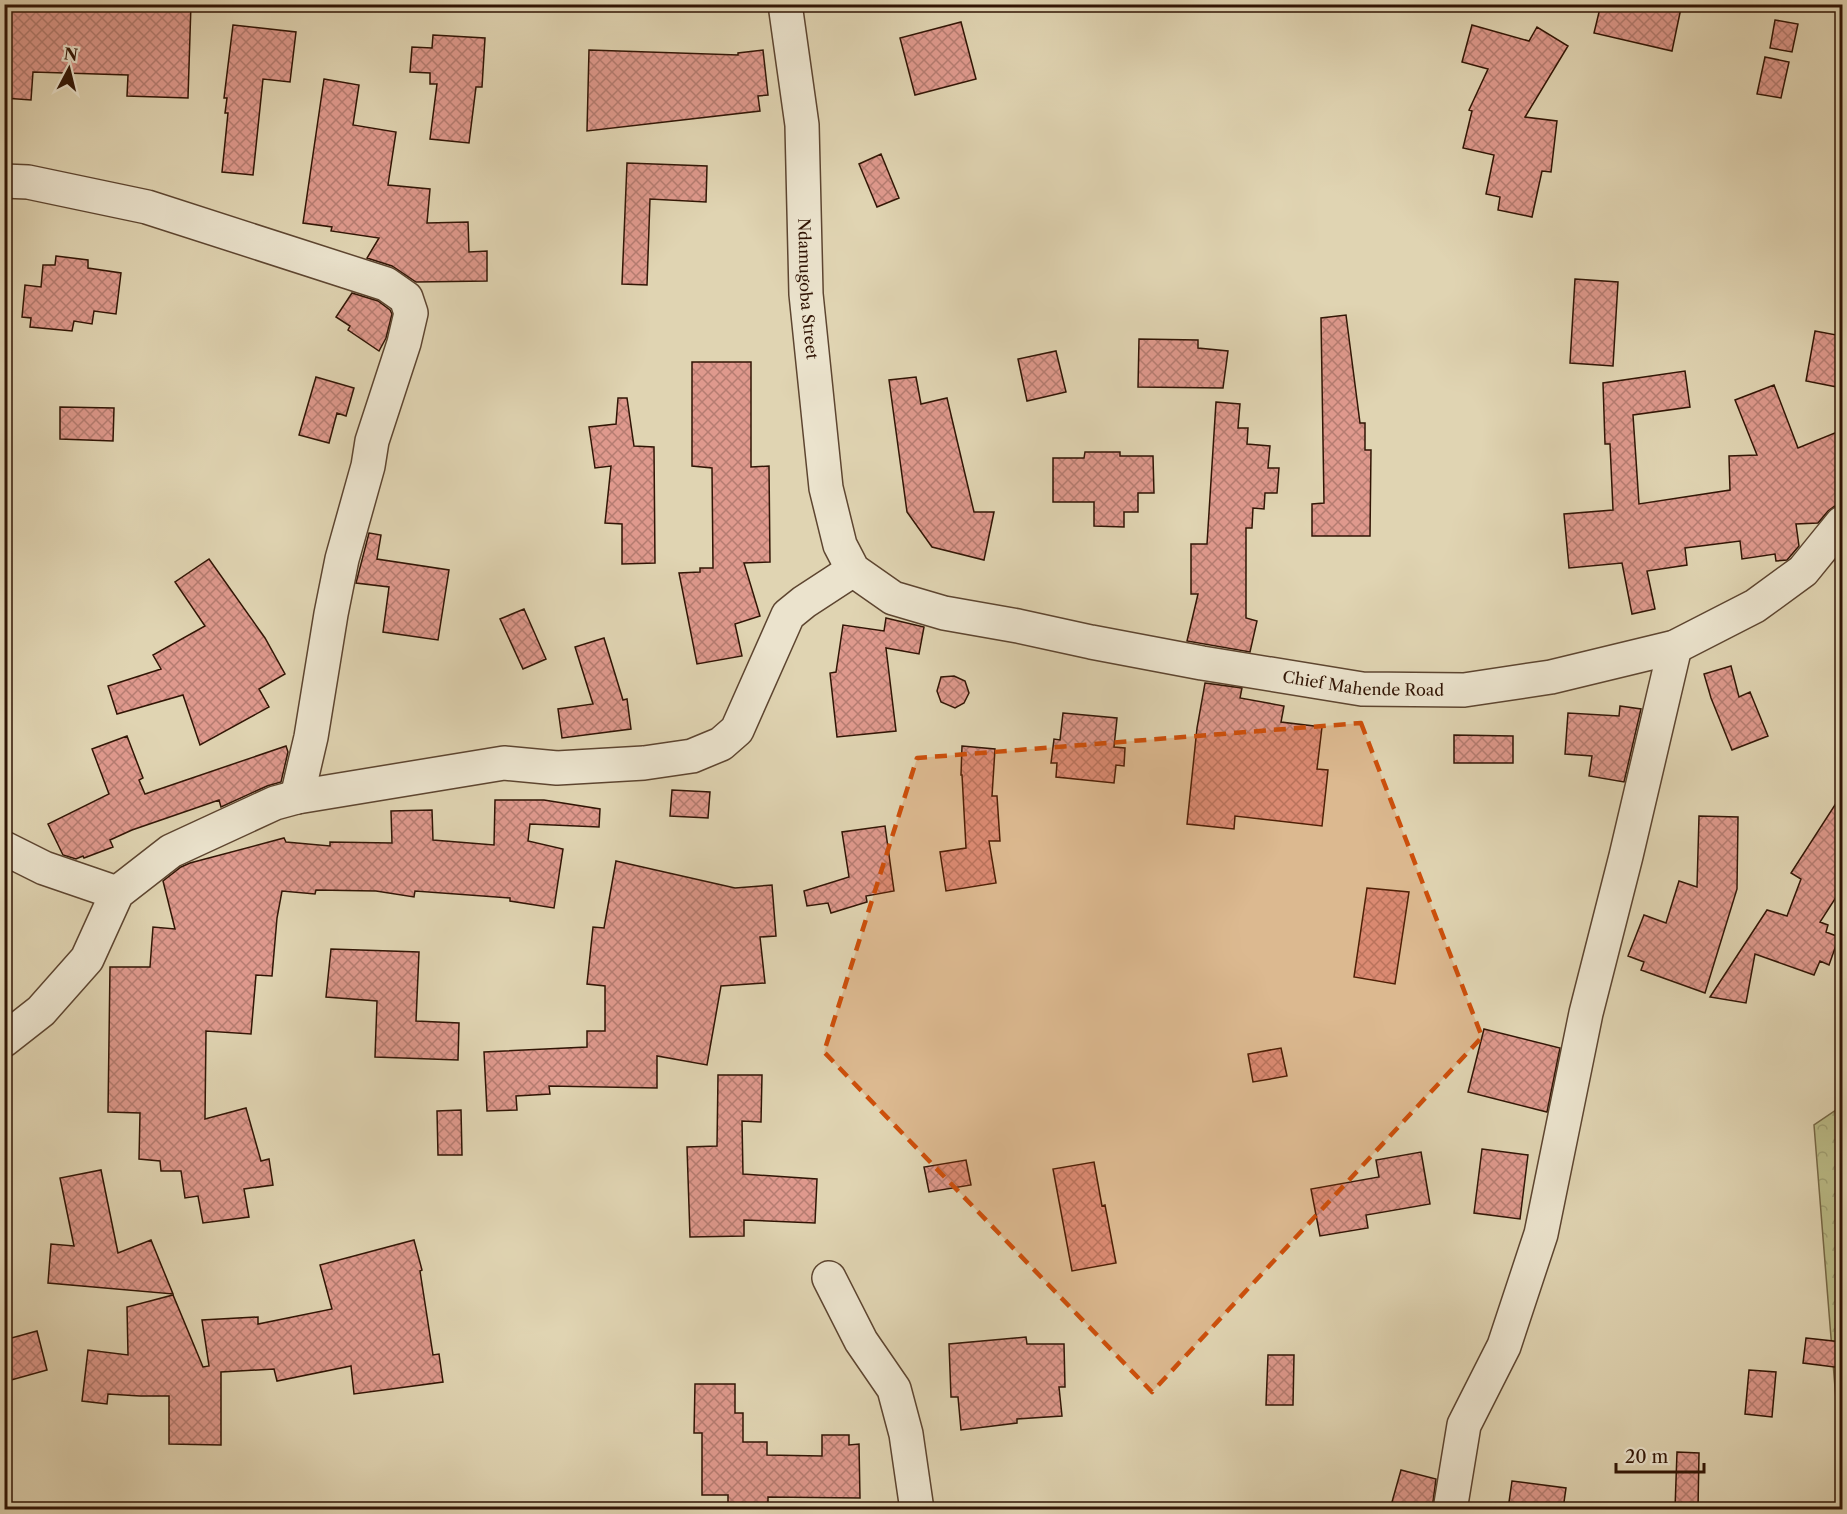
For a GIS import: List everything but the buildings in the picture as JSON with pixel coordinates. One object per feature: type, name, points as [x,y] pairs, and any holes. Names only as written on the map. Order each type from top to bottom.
[{"type":"street","name":"Ndamugoba Street","points":[[785,4],[802,125],[806,294],[826,488],[840,545],[853,570]]},
{"type":"street","points":[[4,181],[28,182],[147,207],[386,284],[406,298],[411,313],[372,441],[368,466],[342,560],[311,737],[297,797]]},
{"type":"street","name":"Chief Mahende Road","points":[[853,570],[893,598],[944,613],[1202,663],[1362,689],[1464,690],[1551,677],[1675,647],[1765,599],[1803,570],[1842,523]]},
{"type":"street","points":[[4,1040],[41,1011],[87,959],[117,893],[171,851],[275,803],[297,797],[504,763],[557,768],[644,763],[692,756],[722,744],[736,730],[788,615],[853,570]]},
{"type":"street","points":[[1450,1509],[1464,1425],[1504,1346],[1541,1234],[1586,1013],[1675,647]]},
{"type":"street","points":[[4,848],[44,868],[117,893]]},
{"type":"street","points":[[829,1278],[861,1341],[894,1389],[906,1434],[917,1509]]},
{"type":"highlighted area","points":[[1361,723],[1482,1037],[1152,1392],[824,1052],[917,758]]},
{"type":"green space","points":[[1842,1106],[1842,1475],[1814,1125]]}]
